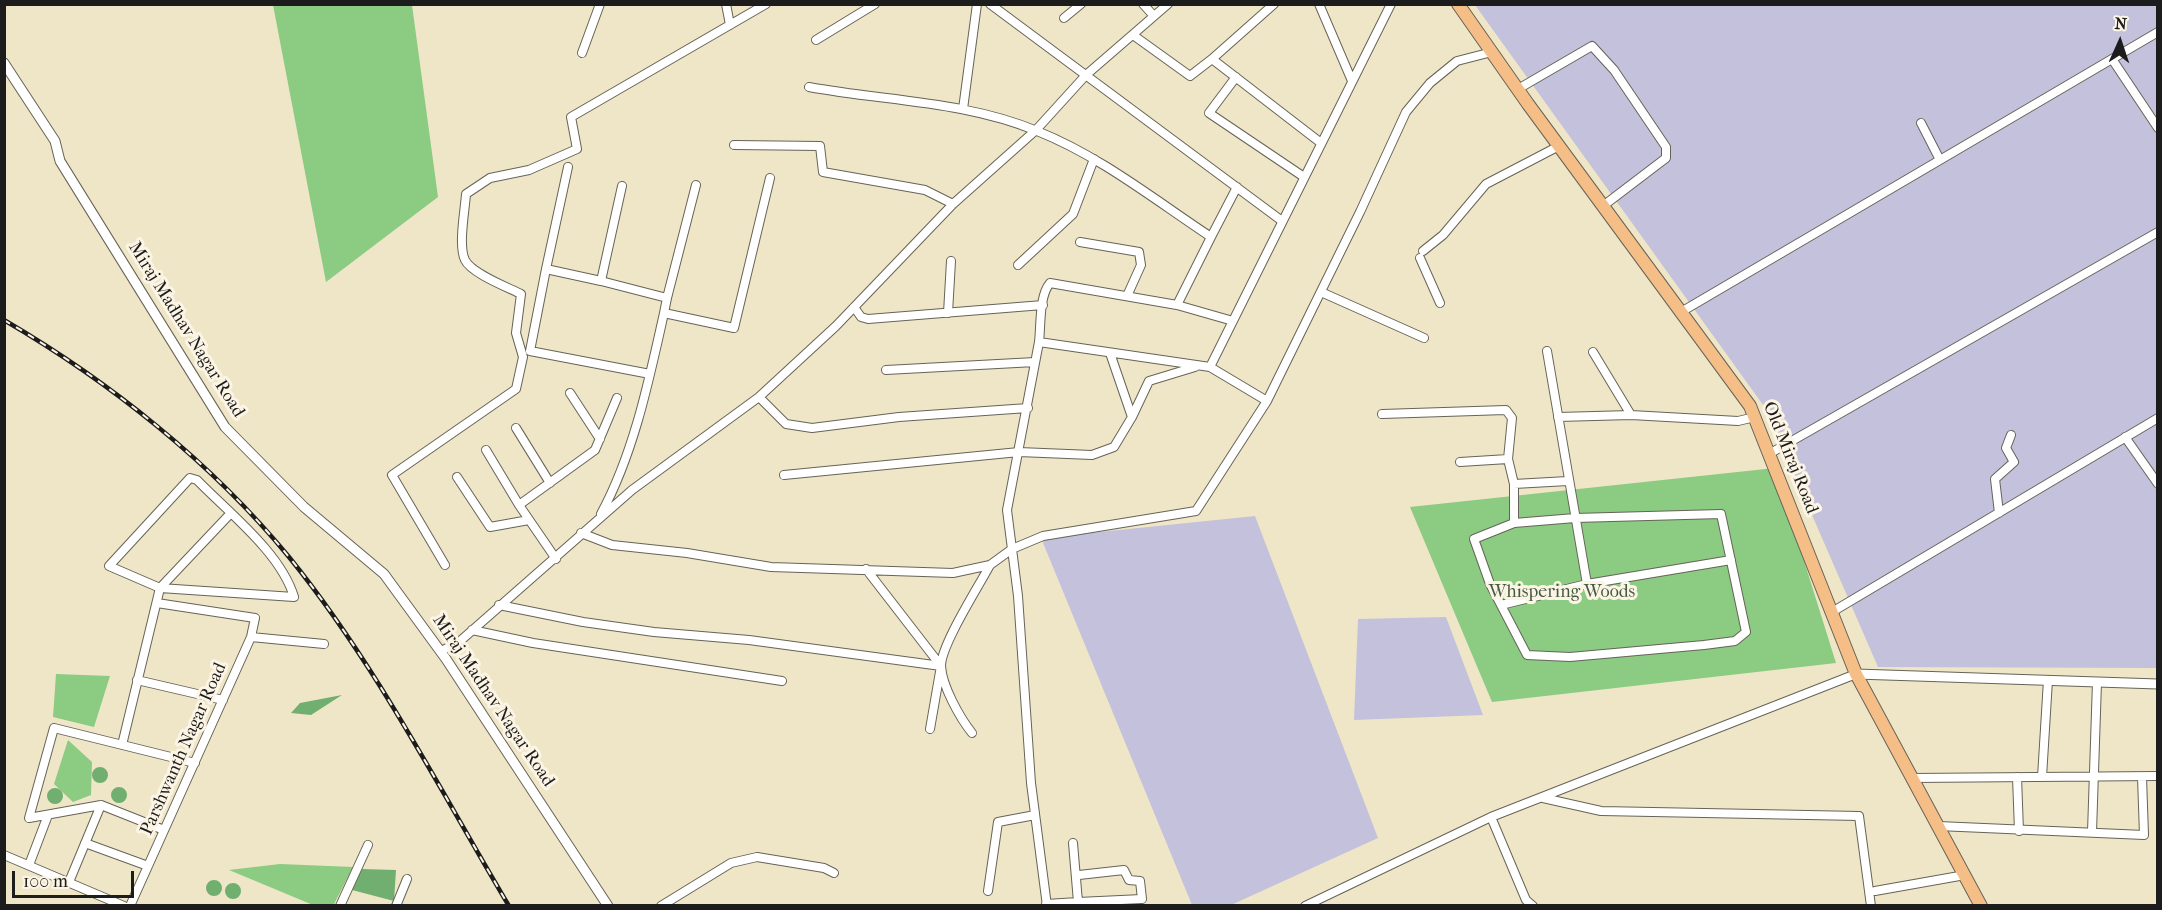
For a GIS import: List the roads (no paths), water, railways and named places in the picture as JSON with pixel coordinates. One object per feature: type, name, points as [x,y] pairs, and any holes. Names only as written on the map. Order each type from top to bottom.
[{"type":"main road","name":"Old Miraj Road","points":[[1458,4],[1750,406],[1856,674],[1981,906]]},
{"type":"street","points":[[582,52],[600,4]]},
{"type":"street","points":[[726,4],[730,25]]},
{"type":"street","points":[[445,565],[392,475],[516,389],[523,357],[516,333],[521,294],[477,272],[465,260],[462,243],[466,194],[490,178],[529,170],[577,149],[571,117],[766,4]]},
{"type":"street","points":[[816,40],[874,4]]},
{"type":"street","points":[[963,108],[977,4]]},
{"type":"street","points":[[990,4],[1282,221]]},
{"type":"street","points":[[1143,4],[1153,15]]},
{"type":"street","points":[[441,651],[459,642],[632,490],[691,448],[711,429],[759,397],[854,307],[953,204],[1036,130],[1086,75],[1168,4]]},
{"type":"street","points":[[1133,35],[1190,76],[1274,4]]},
{"type":"street","points":[[1319,4],[1352,81]]},
{"type":"street","points":[[1210,367],[1391,4]]},
{"type":"street","points":[[1064,18],[1075,6]]},
{"type":"street","points":[[1681,312],[2157,32]]},
{"type":"street","points":[[1518,89],[1592,46],[1614,70],[1666,147],[1666,158],[1603,206]]},
{"type":"street","points":[[581,533],[612,545],[697,554],[771,567],[953,573],[990,565],[1012,549],[1043,537],[1196,511],[1267,401],[1406,112],[1430,83],[1457,61],[1492,52]]},
{"type":"street","points":[[1212,59],[1321,143]]},
{"type":"street","points":[[2112,59],[2157,128]]},
{"type":"street","name":"Miraj Madhav Nagar Road","points":[[4,63],[55,141],[60,161],[225,428],[304,507],[384,574],[441,651],[608,906]]},
{"type":"street","points":[[1236,77],[1209,113],[1304,177]]},
{"type":"street","points":[[809,87],[882,99],[963,108],[1036,130],[1094,159],[1211,237]]},
{"type":"street","points":[[1921,123],[1940,160]]},
{"type":"street","points":[[735,145],[820,146],[823,172],[925,190],[953,204]]},
{"type":"street","points":[[1440,303],[1421,255],[1443,235],[1486,184],[1559,146]]},
{"type":"street","points":[[1018,265],[1073,214],[1094,159]]},
{"type":"street","points":[[568,167],[530,351],[650,374]]},
{"type":"street","points":[[664,313],[734,328],[770,178]]},
{"type":"street","points":[[599,518],[616,487],[650,374],[696,185]]},
{"type":"street","points":[[601,281],[622,186]]},
{"type":"street","points":[[1177,305],[1237,187]]},
{"type":"street","points":[[1769,454],[2157,232]]},
{"type":"street","points":[[1080,242],[1138,252],[1141,265],[1127,296]]},
{"type":"street","points":[[948,313],[951,261]]},
{"type":"street","points":[[546,269],[667,298]]},
{"type":"street","points":[[1078,875],[1124,870],[1129,880],[1140,881],[1142,899],[1047,905],[1035,815],[1007,510],[1029,408],[1046,287],[1050,284],[1177,305],[1233,321]]},
{"type":"street","points":[[1321,292],[1424,338]]},
{"type":"street","points":[[854,307],[861,317],[868,319],[1043,305]]},
{"type":"street","points":[[1039,342],[1210,367],[1267,401]]},
{"type":"street","points":[[1547,351],[1587,584]]},
{"type":"street","points":[[1593,352],[1630,415]]},
{"type":"street","points":[[1110,353],[1132,417]]},
{"type":"street","points":[[886,370],[1035,362]]},
{"type":"street","points":[[784,476],[1019,452],[1092,454],[1114,447],[1132,417],[1149,381],[1200,366]]},
{"type":"street","points":[[570,393],[600,439]]},
{"type":"street","points":[[759,397],[786,424],[812,428],[899,417],[1029,408]]},
{"type":"street","points":[[519,505],[596,450],[617,398]]},
{"type":"street","points":[[1382,414],[1506,410],[1512,418],[1508,459],[1514,484],[1514,523]]},
{"type":"street","points":[[1558,417],[1630,415],[1738,421],[1755,417]]},
{"type":"street","points":[[1832,612],[2157,418]]},
{"type":"street","points":[[516,428],[550,483]]},
{"type":"street","points":[[1999,513],[1995,479],[2014,462],[2006,448],[2011,435]]},
{"type":"street","points":[[2125,437],[2157,484]]},
{"type":"street","points":[[486,450],[519,505],[556,559]]},
{"type":"street","points":[[1460,462],[1508,459]]},
{"type":"street","points":[[457,477],[490,527],[529,520]]},
{"type":"street","points":[[190,478],[197,480],[269,554],[290,583],[294,597],[160,588],[109,566],[190,478]]},
{"type":"street","points":[[1514,484],[1568,480]]},
{"type":"street","points":[[122,745],[160,588],[230,514]]},
{"type":"street","points":[[1721,514],[1746,632],[1735,641],[1570,657],[1527,655],[1501,605],[1474,540],[1514,523],[1575,518],[1721,514]]},
{"type":"street","points":[[1501,605],[1587,584],[1731,560]]},
{"type":"street","points":[[930,729],[941,666],[948,645],[990,565]]},
{"type":"street","points":[[866,569],[941,666],[956,712],[972,733]]},
{"type":"street","points":[[157,603],[255,618],[251,637],[324,644]]},
{"type":"street","points":[[500,605],[583,622],[654,632],[749,640],[941,666]]},
{"type":"street","points":[[472,630],[533,644],[782,681]]},
{"type":"street","name":"Parshwanth Nagar Road","points":[[130,906],[251,637]]},
{"type":"street","points":[[1305,906],[1491,818],[1856,674],[2157,684]]},
{"type":"street","points":[[137,680],[223,700]]},
{"type":"street","points":[[2042,777],[2048,680]]},
{"type":"street","points":[[2092,832],[2096,777],[2097,682]]},
{"type":"street","points":[[164,830],[101,805],[29,818],[54,728],[195,763]]},
{"type":"street","points":[[2018,777],[2019,831]]},
{"type":"street","points":[[1938,826],[2144,835],[2142,777]]},
{"type":"street","points":[[1912,778],[2157,777]]},
{"type":"street","points":[[1541,798],[1601,812],[1859,816],[1871,906]]},
{"type":"street","points":[[69,882],[101,805]]},
{"type":"street","points":[[29,865],[48,814]]},
{"type":"street","points":[[988,891],[998,822],[1035,815]]},
{"type":"street","points":[[1491,818],[1526,900],[1533,906]]},
{"type":"street","points":[[85,843],[148,866]]},
{"type":"street","points":[[1073,843],[1078,902]]},
{"type":"street","points":[[340,906],[368,844]]},
{"type":"street","points":[[4,855],[124,906]]},
{"type":"street","points":[[662,906],[725,866],[757,857],[824,868],[834,873]]},
{"type":"street","points":[[1875,891],[1965,875]]},
{"type":"street","points":[[396,906],[407,879]]},
{"type":"railway","points":[[4,320],[82,370],[157,426],[259,522],[320,598],[378,683],[509,906]]},
{"type":"park label","name":"Whispering Woods","points":[[1562,593]]}]
